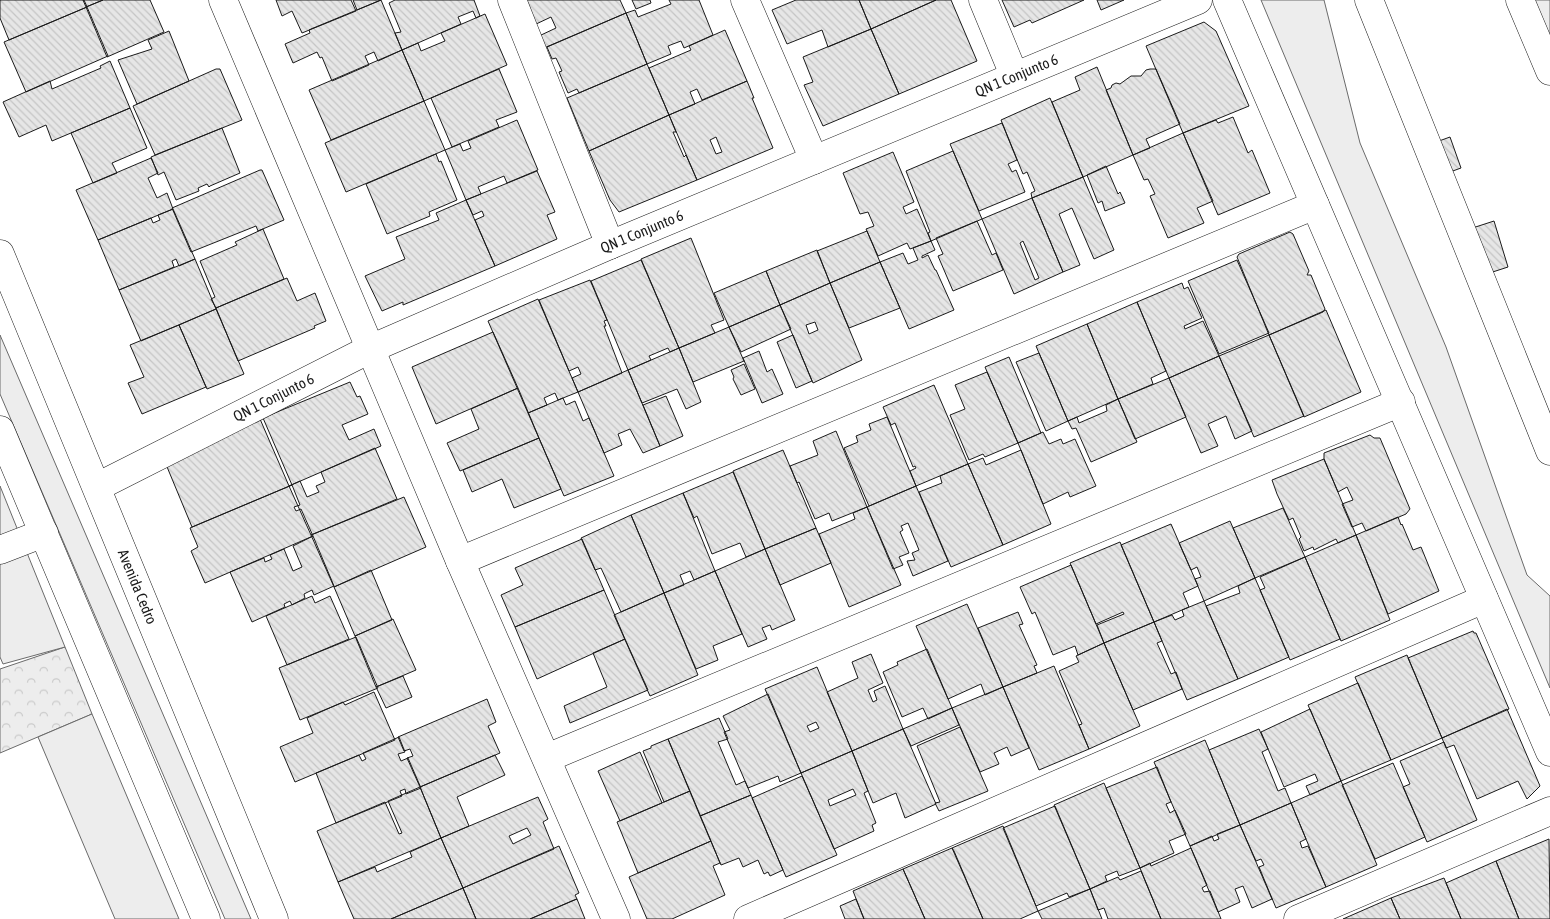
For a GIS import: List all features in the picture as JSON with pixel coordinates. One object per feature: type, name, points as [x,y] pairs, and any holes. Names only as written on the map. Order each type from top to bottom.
[{"type":"main road","points":[[223,0],[460,561],[548,758],[616,919]]},
{"type":"main road","points":[[512,0],[610,245]]},
{"type":"main road","points":[[745,0],[814,160]]},
{"type":"main road","points":[[983,0],[1014,75]]},
{"type":"main road","name":"QN 1 Conjunto 6","points":[[97,487],[370,349],[610,245],[1014,75],[1198,0]]},
{"type":"main road","points":[[1227,0],[1550,752]]},
{"type":"main road","points":[[1369,0],[1550,451]]},
{"type":"main road","points":[[1520,0],[1550,71]]},
{"type":"main road","points":[[460,561],[1315,206]]},
{"type":"main road","name":"Avenida Cedro","points":[[0,254],[274,919]]},
{"type":"main road","points":[[548,758],[1401,402]]},
{"type":"main road","points":[[0,430],[9,472],[44,533],[206,919]]},
{"type":"main road","points":[[0,550],[44,533]]},
{"type":"main road","points":[[748,919],[1484,599]]},
{"type":"main road","points":[[1298,919],[1550,811]]},
{"type":"green space","points":[[1261,0],[1324,0],[1360,143],[1446,347],[1527,575],[1550,596],[1550,688]]},
{"type":"green space","points":[[1534,0],[1550,0],[1550,39]]},
{"type":"green space","points":[[0,335],[251,919],[225,919],[0,394]]},
{"type":"green space","points":[[0,486],[65,647],[3,664],[0,657]]},
{"type":"green space","points":[[65,647],[92,714],[0,753],[0,669]]},
{"type":"green space","points":[[92,714],[179,919],[115,919],[38,737]]},
{"type":"building","points":[[0,0],[84,0],[87,7],[9,40],[0,18]]},
{"type":"building","points":[[83,0],[103,0],[86,7]]},
{"type":"building","points":[[103,0],[150,0],[164,32],[107,57],[86,7]]},
{"type":"building","points":[[276,0],[351,0],[356,11],[302,33],[292,11],[282,16]]},
{"type":"building","points":[[353,0],[381,0],[357,10]]},
{"type":"building","points":[[381,0],[402,50],[378,61],[374,52],[365,56],[369,65],[332,81],[322,57],[320,58],[317,52],[293,63],[285,44],[310,33],[309,30],[311,29]]},
{"type":"building","points":[[395,0],[474,0],[480,16],[476,18],[473,11],[458,17],[461,24],[402,50],[395,33],[401,32],[389,3]]},
{"type":"building","points":[[524,0],[620,0],[626,13],[544,48],[539,36],[556,28],[551,17],[534,25]]},
{"type":"building","points":[[632,0],[650,0],[651,3],[636,9]]},
{"type":"building","points":[[669,0],[699,0],[713,35],[684,48],[681,41],[668,46],[671,54],[647,64],[626,13],[635,10],[638,17],[671,4]]},
{"type":"building","points":[[796,0],[859,0],[871,29],[828,47],[822,30],[787,44],[772,10]]},
{"type":"building","points":[[859,0],[936,0],[871,29]]},
{"type":"building","points":[[936,0],[951,0],[977,61],[899,94],[871,29]]},
{"type":"building","points":[[1002,0],[1084,0],[1032,23],[1030,20],[1014,27]]},
{"type":"building","points":[[1097,0],[1124,0],[1101,10]]},
{"type":"building","points":[[87,7],[108,56],[26,92],[4,42]]},
{"type":"building","points":[[626,13],[647,64],[579,93],[577,89],[568,93],[559,72],[562,71],[556,58],[552,59],[547,47]]},
{"type":"building","points":[[485,14],[507,65],[424,101],[402,50],[418,43],[421,51],[445,41],[441,33]]},
{"type":"building","points":[[1204,22],[1216,31],[1249,106],[1183,133],[1146,46]]},
{"type":"building","points":[[871,29],[899,94],[823,126],[804,85],[813,82],[803,57]]},
{"type":"building","points":[[725,30],[747,81],[702,100],[697,89],[690,92],[695,104],[669,115],[649,68],[691,50],[689,46]]},
{"type":"building","points":[[169,31],[189,81],[137,104],[118,60],[152,49],[148,40]]},
{"type":"building","points":[[402,50],[424,101],[331,140],[309,90]]},
{"type":"building","points":[[110,61],[130,108],[52,141],[46,125],[19,137],[3,102],[50,81],[52,89],[101,68],[100,66]]},
{"type":"building","points":[[647,64],[669,115],[589,151],[567,98]]},
{"type":"building","points":[[1097,67],[1133,155],[1083,177],[1052,102],[1080,90],[1075,77]]},
{"type":"building","points":[[216,69],[220,69],[242,120],[155,155],[133,106]]},
{"type":"building","points":[[499,69],[517,112],[496,120],[499,127],[452,147],[431,98]]},
{"type":"building","points":[[1156,69],[1180,124],[1146,139],[1150,148],[1133,155],[1106,90],[1116,83],[1120,84],[1131,76],[1141,76],[1146,70]]},
{"type":"building","points":[[747,81],[773,148],[697,180],[669,115]],"holes":[[[716,137],[722,152],[716,154],[710,140]]]},
{"type":"building","points":[[1050,98],[1083,177],[1032,198],[1031,193],[1035,191],[1027,172],[1023,174],[1001,120]]},
{"type":"building","points":[[424,101],[445,150],[346,192],[325,143]]},
{"type":"building","points":[[130,108],[147,148],[112,163],[117,173],[93,183],[71,133]]},
{"type":"building","points":[[669,115],[676,132],[673,132],[697,180],[619,212],[610,200],[589,151]]},
{"type":"building","points":[[1233,117],[1248,153],[1252,150],[1270,193],[1218,215],[1183,133],[1216,120],[1218,123]]},
{"type":"building","points":[[517,120],[538,170],[507,183],[504,176],[478,187],[481,194],[466,200],[445,150],[460,144],[463,151],[471,148],[468,141]]},
{"type":"building","points":[[1002,123],[1017,160],[1008,164],[1012,172],[1016,170],[1025,192],[979,211],[950,144]]},
{"type":"building","points":[[222,128],[240,173],[209,187],[207,184],[198,188],[199,191],[176,200],[164,172],[158,175],[151,157]]},
{"type":"building","points":[[1183,133],[1213,201],[1197,208],[1204,223],[1168,238],[1150,196],[1155,194],[1148,179],[1144,180],[1133,155]]},
{"type":"building","points":[[1450,137],[1461,168],[1428,180],[1417,149]]},
{"type":"building","points":[[953,151],[982,219],[931,241],[928,233],[930,232],[906,171]]},
{"type":"building","points":[[893,152],[914,202],[903,207],[906,214],[917,209],[931,241],[910,249],[907,243],[878,256],[866,229],[874,226],[868,212],[860,214],[843,173]]},
{"type":"building","points":[[436,154],[439,162],[441,161],[457,200],[429,212],[430,216],[387,234],[366,184]]},
{"type":"building","points":[[151,158],[158,173],[148,178],[157,198],[167,193],[173,209],[98,240],[76,190]]},
{"type":"building","points":[[1106,166],[1118,194],[1120,192],[1125,203],[1105,211],[1102,201],[1098,203],[1087,175]]},
{"type":"building","points":[[262,170],[284,220],[258,231],[256,226],[191,252],[172,208]]},
{"type":"building","points":[[537,171],[555,212],[547,215],[557,239],[495,266],[475,220],[484,216],[482,211],[473,215],[466,200]]},
{"type":"building","points":[[1083,177],[1114,250],[1094,259],[1072,208],[1059,214],[1080,265],[1063,272],[1032,198]]},
{"type":"building","points":[[1032,198],[1063,272],[1014,294],[982,219]],"holes":[[[1023,241],[1039,278],[1035,280],[1020,243]]]},
{"type":"building","points":[[466,200],[495,266],[403,305],[403,302],[382,311],[365,276],[405,259],[396,237],[439,220],[436,213]]},
{"type":"building","points":[[173,209],[195,259],[179,266],[176,259],[172,261],[174,267],[119,290],[98,240],[151,218],[153,223],[160,220],[158,215]]},
{"type":"building","points":[[977,221],[992,255],[996,253],[1003,270],[953,291],[938,256],[943,254],[936,238]]},
{"type":"building","points":[[1494,221],[1508,267],[1468,280],[1454,234]]},
{"type":"building","points":[[263,229],[284,279],[216,308],[211,299],[215,297],[200,261],[237,245],[235,242]]},
{"type":"building","points":[[867,231],[880,262],[830,283],[817,251]]},
{"type":"building","points":[[1290,232],[1293,234],[1309,271],[1307,275],[1311,275],[1325,309],[1323,312],[1269,335],[1237,257],[1239,254]]},
{"type":"building","points":[[691,238],[724,320],[711,325],[715,333],[679,348],[641,259]]},
{"type":"building","points":[[931,241],[935,250],[922,256],[922,258],[928,255],[954,310],[909,329],[880,262],[903,253],[908,264],[918,260],[913,248]]},
{"type":"building","points":[[817,250],[830,283],[780,305],[766,271]]},
{"type":"building","points":[[195,259],[216,309],[141,341],[119,290]]},
{"type":"building","points":[[641,260],[679,348],[670,352],[668,348],[649,356],[651,360],[628,370],[591,281]]},
{"type":"building","points":[[1237,260],[1269,333],[1219,354],[1188,281]]},
{"type":"building","points":[[880,262],[900,308],[849,328],[830,283]]},
{"type":"building","points":[[766,271],[780,305],[729,327],[714,293]]},
{"type":"building","points":[[287,278],[297,301],[315,293],[326,321],[314,326],[315,328],[238,361],[216,308]]},
{"type":"building","points":[[590,280],[607,320],[604,321],[606,326],[604,326],[622,373],[578,392],[572,378],[581,374],[578,367],[569,371],[539,300]]},
{"type":"building","points":[[830,283],[862,360],[813,383],[780,305]],"holes":[[[815,322],[818,330],[809,334],[806,325]]]},
{"type":"building","points":[[1182,283],[1184,289],[1188,287],[1202,318],[1184,326],[1185,329],[1203,321],[1219,356],[1169,378],[1137,302]]},
{"type":"building","points":[[538,299],[578,392],[558,400],[555,393],[544,398],[547,405],[528,413],[488,321]]},
{"type":"building","points":[[1137,302],[1166,371],[1151,378],[1153,384],[1118,399],[1087,324]]},
{"type":"building","points":[[780,305],[791,329],[741,352],[729,327]]},
{"type":"building","points":[[216,309],[244,374],[207,389],[179,325]]},
{"type":"building","points":[[1326,310],[1361,392],[1304,417],[1269,335]]},
{"type":"building","points":[[1087,324],[1118,399],[1068,421],[1036,346]]},
{"type":"building","points":[[179,325],[206,387],[142,414],[128,383],[144,377],[130,345]]},
{"type":"building","points":[[729,327],[744,361],[693,382],[679,348]]},
{"type":"building","points":[[493,332],[518,388],[436,424],[412,367]]},
{"type":"building","points":[[793,335],[812,381],[796,388],[777,342]]},
{"type":"building","points":[[1269,335],[1304,416],[1254,437],[1219,356]]},
{"type":"building","points":[[679,348],[701,402],[686,409],[677,389],[642,403],[628,370]]},
{"type":"building","points":[[759,351],[767,372],[772,369],[783,394],[762,403],[743,358]]},
{"type":"building","points":[[1039,353],[1068,421],[1046,431],[1016,362]]},
{"type":"building","points":[[1219,356],[1252,431],[1235,439],[1226,416],[1208,424],[1218,446],[1201,453],[1169,378]]},
{"type":"building","points":[[1009,357],[1041,433],[1018,443],[985,367]]},
{"type":"building","points":[[744,364],[755,389],[741,395],[731,370]]},
{"type":"building","points":[[628,370],[660,446],[643,453],[630,429],[618,434],[622,445],[604,453],[578,392]]},
{"type":"building","points":[[987,372],[1018,443],[985,457],[983,454],[969,460],[950,415],[965,409],[955,385]]},
{"type":"building","points":[[1169,378],[1186,417],[1135,439],[1118,399]]},
{"type":"building","points":[[350,382],[357,397],[360,396],[368,414],[342,425],[349,440],[374,429],[381,446],[289,486],[260,419]]},
{"type":"building","points":[[934,385],[968,464],[916,486],[910,471],[916,468],[915,466],[913,467],[895,423],[891,425],[883,407]]},
{"type":"building","points":[[518,388],[539,438],[460,471],[447,443],[479,429],[471,409]]},
{"type":"building","points":[[666,396],[683,436],[660,446],[643,405]]},
{"type":"building","points":[[563,398],[566,405],[575,401],[583,421],[589,418],[614,476],[564,496],[528,413]]},
{"type":"building","points":[[1118,399],[1137,442],[1091,462],[1076,428],[1072,429],[1068,421],[1077,417],[1079,423],[1107,411],[1106,405]]},
{"type":"building","points":[[887,417],[916,486],[869,506],[844,448],[858,442],[856,436],[871,430],[869,424]]},
{"type":"building","points":[[263,418],[292,485],[192,527],[165,462]]},
{"type":"building","points":[[836,431],[867,507],[832,521],[829,513],[815,519],[790,466],[818,455],[813,441]]},
{"type":"building","points":[[1043,432],[1049,444],[1061,439],[1063,444],[1075,439],[1096,486],[1070,497],[1068,492],[1043,504],[1018,443]]},
{"type":"building","points":[[1370,435],[1374,438],[1380,438],[1410,509],[1406,514],[1366,531],[1362,523],[1352,527],[1342,504],[1353,500],[1347,487],[1338,492],[1324,459],[1324,453]]},
{"type":"building","points":[[539,438],[561,489],[514,508],[502,479],[472,492],[463,470]]},
{"type":"building","points":[[375,448],[397,499],[311,535],[289,486],[300,481],[307,497],[319,492],[316,486],[325,482],[321,472]]},
{"type":"building","points":[[783,450],[816,528],[765,549],[733,471]]},
{"type":"building","points":[[1021,450],[1051,524],[1003,545],[968,464],[983,458],[986,465]]},
{"type":"building","points":[[1324,459],[1356,535],[1338,543],[1336,539],[1314,550],[1313,547],[1304,551],[1299,539],[1301,537],[1293,518],[1289,520],[1272,480]]},
{"type":"building","points":[[968,464],[1003,545],[951,567],[919,492],[942,483],[940,476]]},
{"type":"building","points":[[733,472],[765,549],[746,557],[740,543],[712,554],[697,516],[694,518],[683,493]]},
{"type":"building","points":[[292,485],[300,505],[294,507],[296,511],[301,509],[313,536],[205,583],[191,551],[198,547],[190,528]]},
{"type":"building","points":[[916,486],[948,561],[913,576],[907,561],[915,560],[912,553],[919,550],[908,523],[901,526],[903,530],[900,532],[909,553],[899,557],[903,565],[893,569],[867,507]]},
{"type":"building","points":[[683,493],[715,571],[694,580],[690,571],[680,575],[684,585],[664,593],[631,515]]},
{"type":"building","points":[[404,497],[426,547],[334,587],[311,535]]},
{"type":"building","points":[[867,507],[901,585],[849,607],[819,534],[855,519],[853,513]]},
{"type":"building","points":[[1283,508],[1305,557],[1255,578],[1233,528]]},
{"type":"building","points":[[631,515],[664,593],[621,612],[601,568],[595,570],[581,538]]},
{"type":"building","points":[[1398,517],[1413,550],[1421,547],[1439,591],[1388,614],[1356,535]]},
{"type":"building","points":[[1230,521],[1255,578],[1204,601],[1195,579],[1201,577],[1197,567],[1191,570],[1179,543]]},
{"type":"building","points":[[1171,524],[1198,586],[1183,593],[1189,607],[1154,622],[1121,545]]},
{"type":"building","points":[[816,528],[831,563],[780,585],[765,549]]},
{"type":"building","points":[[1356,535],[1390,620],[1341,641],[1305,557]]},
{"type":"building","points":[[313,536],[334,586],[314,595],[312,590],[304,594],[305,598],[292,605],[290,601],[284,604],[285,607],[252,622],[230,572],[264,558],[265,562],[272,559],[270,555],[284,549],[293,571],[302,567],[293,546]]},
{"type":"building","points":[[582,539],[604,590],[515,627],[501,595],[523,585],[515,568]]},
{"type":"building","points":[[1120,542],[1154,622],[1104,643],[1097,625],[1124,614],[1123,612],[1096,624],[1070,563]]},
{"type":"building","points":[[765,549],[795,620],[772,630],[770,625],[762,628],[767,639],[748,647],[715,571]]},
{"type":"building","points":[[1305,557],[1340,639],[1290,660],[1260,590],[1265,588],[1260,577]]},
{"type":"building","points":[[1071,565],[1104,643],[1078,655],[1075,646],[1053,655],[1035,612],[1032,614],[1020,587]]},
{"type":"building","points":[[371,570],[392,620],[355,636],[334,587]]},
{"type":"building","points":[[715,571],[742,634],[713,646],[718,660],[696,669],[664,593]]},
{"type":"building","points":[[1255,578],[1289,657],[1238,679],[1206,606],[1240,593],[1238,586]]},
{"type":"building","points":[[604,590],[625,639],[537,679],[515,627]]},
{"type":"building","points":[[664,593],[698,675],[650,696],[614,615]]},
{"type":"building","points":[[312,596],[315,603],[330,596],[349,639],[287,665],[266,616]]},
{"type":"building","points":[[1204,601],[1238,679],[1187,700],[1154,622],[1172,615],[1175,620],[1184,616],[1182,610]]},
{"type":"building","points":[[967,604],[1003,687],[985,695],[981,684],[948,699],[916,626]]},
{"type":"building","points":[[1018,612],[1023,624],[1019,625],[1037,665],[1034,666],[1037,673],[1003,687],[978,628]]},
{"type":"building","points":[[393,619],[416,670],[376,687],[355,636]]},
{"type":"building","points":[[1154,622],[1162,641],[1157,643],[1171,674],[1176,672],[1182,689],[1133,710],[1104,643]]},
{"type":"building","points":[[1473,631],[1476,633],[1509,709],[1442,738],[1408,658]]},
{"type":"building","points":[[356,637],[378,688],[300,720],[279,668]]},
{"type":"building","points":[[625,639],[648,690],[570,723],[564,706],[607,687],[593,653]]},
{"type":"building","points":[[1104,643],[1140,726],[1089,749],[1079,725],[1082,724],[1059,671],[1079,662],[1076,656]]},
{"type":"building","points":[[927,649],[952,708],[928,719],[923,708],[902,717],[883,672],[898,665],[897,662]]},
{"type":"building","points":[[871,654],[883,683],[868,690],[873,702],[877,700],[874,691],[885,686],[903,729],[852,751],[827,692],[858,678],[852,662]]},
{"type":"building","points":[[1407,655],[1442,738],[1391,760],[1355,677]]},
{"type":"building","points":[[1054,666],[1089,749],[1039,770],[1003,687]]},
{"type":"building","points":[[817,667],[852,751],[801,773],[765,689]],"holes":[[[816,722],[819,728],[810,732],[807,726]]]},
{"type":"building","points":[[403,676],[412,697],[386,708],[376,687]]},
{"type":"building","points":[[1358,683],[1391,760],[1341,781],[1308,705]]},
{"type":"building","points":[[1003,687],[1029,748],[1011,756],[1007,747],[994,753],[999,764],[980,772],[952,708]]},
{"type":"building","points":[[374,692],[395,740],[295,782],[280,747],[313,733],[307,718],[343,702],[345,705]]},
{"type":"building","points":[[768,694],[801,773],[780,782],[778,776],[748,788],[724,732],[730,730],[723,716]]},
{"type":"building","points":[[487,699],[496,722],[488,726],[500,753],[420,787],[407,758],[413,756],[410,749],[404,751],[398,737]]},
{"type":"building","points":[[952,708],[959,725],[911,746],[903,729]]},
{"type":"building","points":[[1310,709],[1341,781],[1310,795],[1306,786],[1318,781],[1315,774],[1284,787],[1261,732]]},
{"type":"building","points":[[1507,709],[1540,786],[1527,799],[1518,781],[1477,799],[1454,745],[1446,748],[1442,738]]},
{"type":"building","points":[[719,718],[728,739],[718,742],[736,785],[745,781],[751,795],[700,816],[668,739]]},
{"type":"building","points":[[960,727],[988,791],[939,811],[935,803],[940,802],[917,746]]},
{"type":"building","points":[[903,729],[936,804],[905,818],[896,793],[873,803],[852,751]]},
{"type":"building","points":[[1259,729],[1268,749],[1262,752],[1278,791],[1285,788],[1291,803],[1240,825],[1209,750]]},
{"type":"building","points":[[399,737],[405,752],[398,754],[401,761],[408,758],[421,788],[406,794],[405,789],[400,791],[402,796],[336,823],[316,773],[359,755],[362,761],[366,759],[363,753]]},
{"type":"building","points":[[668,739],[690,791],[664,802],[643,751]]},
{"type":"building","points":[[1205,740],[1240,825],[1190,846],[1154,762]]},
{"type":"building","points":[[1444,742],[1477,820],[1427,842],[1403,787],[1410,784],[1400,761]]},
{"type":"building","points":[[852,751],[868,791],[864,793],[876,823],[872,825],[874,831],[834,849],[801,773]],"holes":[[[853,789],[856,795],[830,806],[828,800]]]},
{"type":"building","points":[[640,752],[662,803],[620,821],[598,771]]},
{"type":"building","points":[[495,755],[505,775],[457,797],[469,826],[441,838],[420,787]]},
{"type":"building","points":[[1393,763],[1425,837],[1375,859],[1342,785]]},
{"type":"building","points":[[1157,767],[1171,802],[1166,804],[1170,813],[1175,810],[1186,834],[1169,841],[1174,853],[1140,868],[1106,788]]},
{"type":"building","points":[[802,776],[837,855],[786,877],[752,798]]},
{"type":"building","points":[[1341,781],[1377,865],[1326,887],[1291,803]]},
{"type":"building","points":[[1104,783],[1140,868],[1119,876],[1117,871],[1105,876],[1107,881],[1090,889],[1054,805]]},
{"type":"building","points":[[420,787],[441,838],[338,882],[317,831],[385,802],[399,834],[402,833],[388,801]]},
{"type":"building","points":[[690,791],[711,841],[638,873],[617,822]]},
{"type":"building","points":[[751,795],[783,870],[770,876],[768,872],[764,874],[758,860],[743,867],[739,858],[721,865],[700,816]]},
{"type":"building","points":[[538,797],[548,819],[543,822],[554,849],[463,888],[441,838]],"holes":[[[527,828],[531,835],[513,844],[509,836]]]},
{"type":"building","points":[[1291,803],[1306,839],[1300,842],[1302,848],[1308,846],[1326,887],[1276,908],[1259,867],[1264,865],[1261,859],[1256,861],[1240,825]]},
{"type":"building","points":[[1055,806],[1090,889],[1069,897],[1067,893],[1036,906],[1003,828]]},
{"type":"building","points":[[1240,825],[1272,899],[1252,908],[1243,886],[1235,889],[1240,902],[1218,912],[1190,846],[1212,836],[1214,841],[1219,839],[1217,834]]},
{"type":"building","points":[[1003,826],[1038,911],[1020,919],[983,919],[952,848]]},
{"type":"building","points":[[441,838],[463,888],[391,919],[354,919],[338,882],[375,867],[377,872],[412,857],[410,852]]},
{"type":"building","points":[[1549,839],[1550,919],[1519,919],[1496,861]]},
{"type":"building","points":[[711,841],[720,863],[713,866],[725,895],[672,919],[647,919],[629,877]]},
{"type":"building","points":[[559,846],[579,893],[575,895],[577,899],[530,919],[476,919],[463,888]]},
{"type":"building","points":[[952,848],[983,919],[925,919],[903,869]]},
{"type":"building","points":[[1191,848],[1207,885],[1202,888],[1204,892],[1210,891],[1221,919],[1161,919],[1140,868],[1150,863],[1151,866]]},
{"type":"building","points":[[1496,861],[1519,919],[1461,919],[1446,883]]},
{"type":"building","points":[[903,869],[925,919],[864,919],[853,891]]},
{"type":"building","points":[[1141,871],[1161,919],[1108,919],[1104,908],[1098,910],[1090,889],[1118,877],[1120,880]]},
{"type":"building","points":[[1444,878],[1461,919],[1400,919],[1391,898]]},
{"type":"building","points":[[463,888],[476,919],[391,919],[454,892]]},
{"type":"building","points":[[1090,889],[1102,919],[1042,919],[1038,911]]},
{"type":"building","points":[[1391,898],[1400,919],[1343,919]]},
{"type":"building","points":[[577,899],[585,919],[530,919],[574,900]]},
{"type":"building","points":[[856,899],[864,919],[845,919],[840,906]]}]
